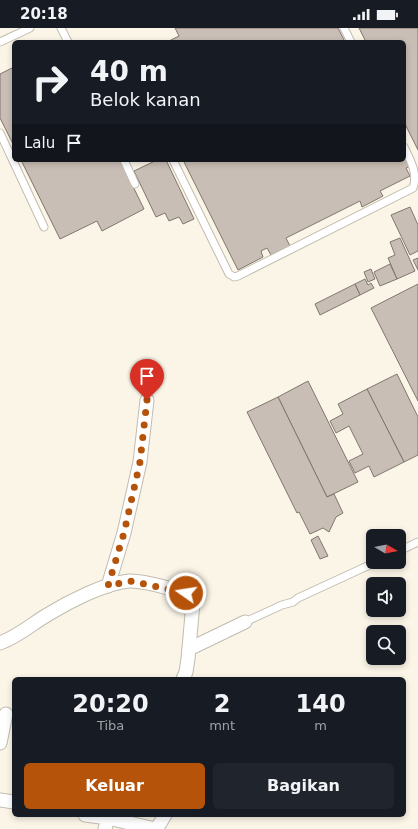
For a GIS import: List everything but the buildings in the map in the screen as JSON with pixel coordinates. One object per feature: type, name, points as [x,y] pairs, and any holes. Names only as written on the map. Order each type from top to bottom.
[{"type":"street","points":[[108,586],[124,533],[140,462],[147,400]]},
{"type":"street","points":[[0,643],[9,640],[55,610],[108,586],[130,581],[186,593],[193,603],[189,649],[186,672],[184,677]]},
{"type":"street","points":[[189,649],[245,622]]},
{"type":"street","points":[[0,743],[6,714]]},
{"type":"street","points":[[0,800],[12,802]]},
{"type":"street","points":[[92,817],[154,829],[160,825],[164,817]]},
{"type":"lane","points":[[0,42],[30,28]]},
{"type":"lane","points":[[61,28],[67,40]]},
{"type":"lane","points":[[344,28],[350,40]]},
{"type":"lane","points":[[0,134],[12,159]]},
{"type":"lane","points":[[174,162],[229,274],[234,277],[413,188],[417,178],[417,172],[406,151]]},
{"type":"lane","points":[[13,162],[44,227]]},
{"type":"lane","points":[[125,162],[135,184]]},
{"type":"lane","points":[[406,548],[418,542]]},
{"type":"lane","points":[[245,622],[282,605],[293,602],[298,598],[366,567]]},
{"type":"route","points":[[147,400],[140,462],[124,533],[108,586],[130,581],[186,593]]}]
